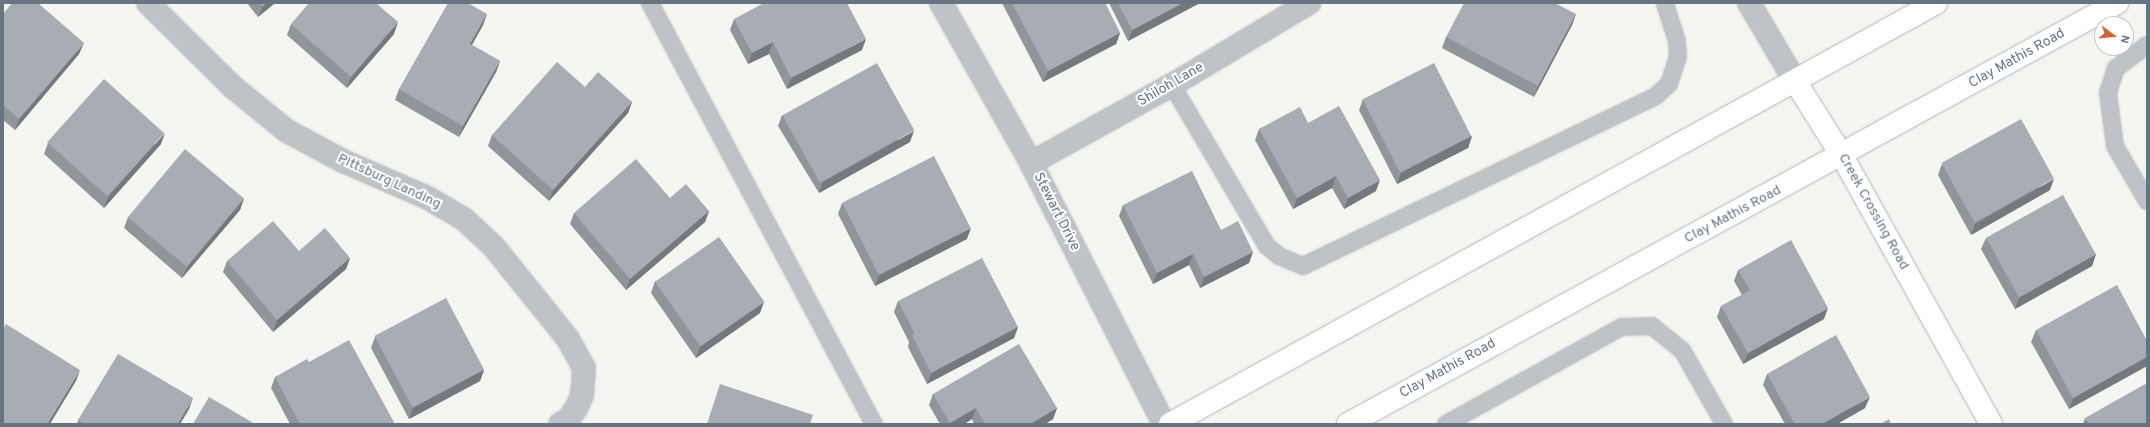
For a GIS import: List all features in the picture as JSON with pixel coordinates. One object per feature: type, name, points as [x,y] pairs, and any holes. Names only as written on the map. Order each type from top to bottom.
[{"type":"main road","points":[[1170,424],[1936,3]]},
{"type":"main road","name":"Clay Mathis Road","points":[[1348,424],[1842,156],[2117,3]]},
{"type":"main road","name":"Creek Crossing Road","points":[[1795,81],[1842,156],[1991,424]]},
{"type":"street","name":"Pittsburg Landing","points":[[148,3],[234,88],[287,131],[343,161],[428,198],[464,219],[494,247],[568,339],[584,368],[582,395],[569,419],[560,424]]},
{"type":"street","name":"Stewart Drive","points":[[941,3],[1031,163],[1164,424]]},
{"type":"street","name":"Shiloh Lane","points":[[1031,163],[1172,85],[1308,3]]},
{"type":"street","name":"Creek Crossing Road","points":[[1749,3],[1795,81]]},
{"type":"lane","points":[[650,3],[874,424]]},
{"type":"lane","points":[[1172,85],[1267,246],[1278,256],[1303,266],[1656,96],[1669,84],[1678,57],[1677,41],[1665,3]]},
{"type":"lane","points":[[2147,45],[2116,68],[2108,93],[2115,146],[2147,201]]},
{"type":"lane","points":[[1446,424],[1622,327],[1652,326],[1682,350],[1724,424]]},
{"type":"building","points":[[12,3],[38,3],[84,43],[19,119],[3,105],[3,14]]},
{"type":"building","points":[[309,3],[376,3],[398,22],[351,77],[291,24]]},
{"type":"building","points":[[448,3],[468,3],[487,14],[470,44],[500,61],[463,126],[399,89]]},
{"type":"building","points":[[764,3],[847,3],[866,39],[791,78],[773,42],[752,53],[734,19]]},
{"type":"building","points":[[1012,3],[1105,3],[1120,33],[1048,71]]},
{"type":"building","points":[[1118,3],[1183,3],[1132,30]]},
{"type":"building","points":[[1464,3],[1555,3],[1576,14],[1538,86],[1446,37]]},
{"type":"building","points":[[557,62],[585,87],[598,72],[632,102],[553,190],[492,135]]},
{"type":"building","points":[[877,63],[914,130],[820,183],[783,115]]},
{"type":"building","points":[[1434,63],[1471,136],[1400,172],[1363,99]]},
{"type":"building","points":[[104,79],[164,133],[107,196],[47,142]]},
{"type":"building","points":[[1339,106],[1380,180],[1348,198],[1336,176],[1297,198],[1259,129],[1300,107],[1308,123]]},
{"type":"building","points":[[2021,119],[2054,178],[1974,223],[1941,163]]},
{"type":"building","points":[[185,149],[244,198],[187,267],[128,217]]},
{"type":"building","points":[[934,156],[971,228],[879,275],[842,203]]},
{"type":"building","points":[[636,159],[670,198],[686,184],[709,211],[630,279],[574,213]]},
{"type":"building","points":[[1192,171],[1221,230],[1238,221],[1253,252],[1204,277],[1193,254],[1157,273],[1123,205]]},
{"type":"building","points":[[2063,195],[2096,254],[2019,297],[1986,238]]},
{"type":"building","points":[[273,221],[299,251],[325,228],[350,258],[277,320],[227,261]]},
{"type":"building","points":[[719,237],[764,302],[700,346],[655,282]]},
{"type":"building","points":[[1791,240],[1828,308],[1748,353],[1721,306],[1750,290],[1738,270]]},
{"type":"building","points":[[982,258],[1018,327],[931,373],[912,335],[915,334],[898,301]]},
{"type":"building","points":[[2117,285],[2147,341],[2147,357],[2073,398],[2036,330]]},
{"type":"building","points":[[446,298],[484,370],[413,408],[374,336]]},
{"type":"building","points":[[6,324],[80,370],[47,424],[3,424],[3,329]]},
{"type":"building","points":[[1836,335],[1870,397],[1822,424],[1795,424],[1767,374]]},
{"type":"building","points":[[349,340],[395,424],[300,424],[275,377],[307,359],[309,362]]},
{"type":"building","points":[[1019,344],[1057,408],[1030,424],[985,424],[976,408],[950,423],[933,394]]},
{"type":"building","points":[[118,354],[193,398],[178,424],[85,424],[78,420]]},
{"type":"building","points":[[2147,383],[2147,424],[2089,424],[2085,418]]},
{"type":"building","points":[[720,384],[813,415],[810,424],[707,424]]},
{"type":"building","points":[[209,397],[255,424],[193,424]]},
{"type":"building","points":[[1889,419],[1891,424],[1880,424]]}]
